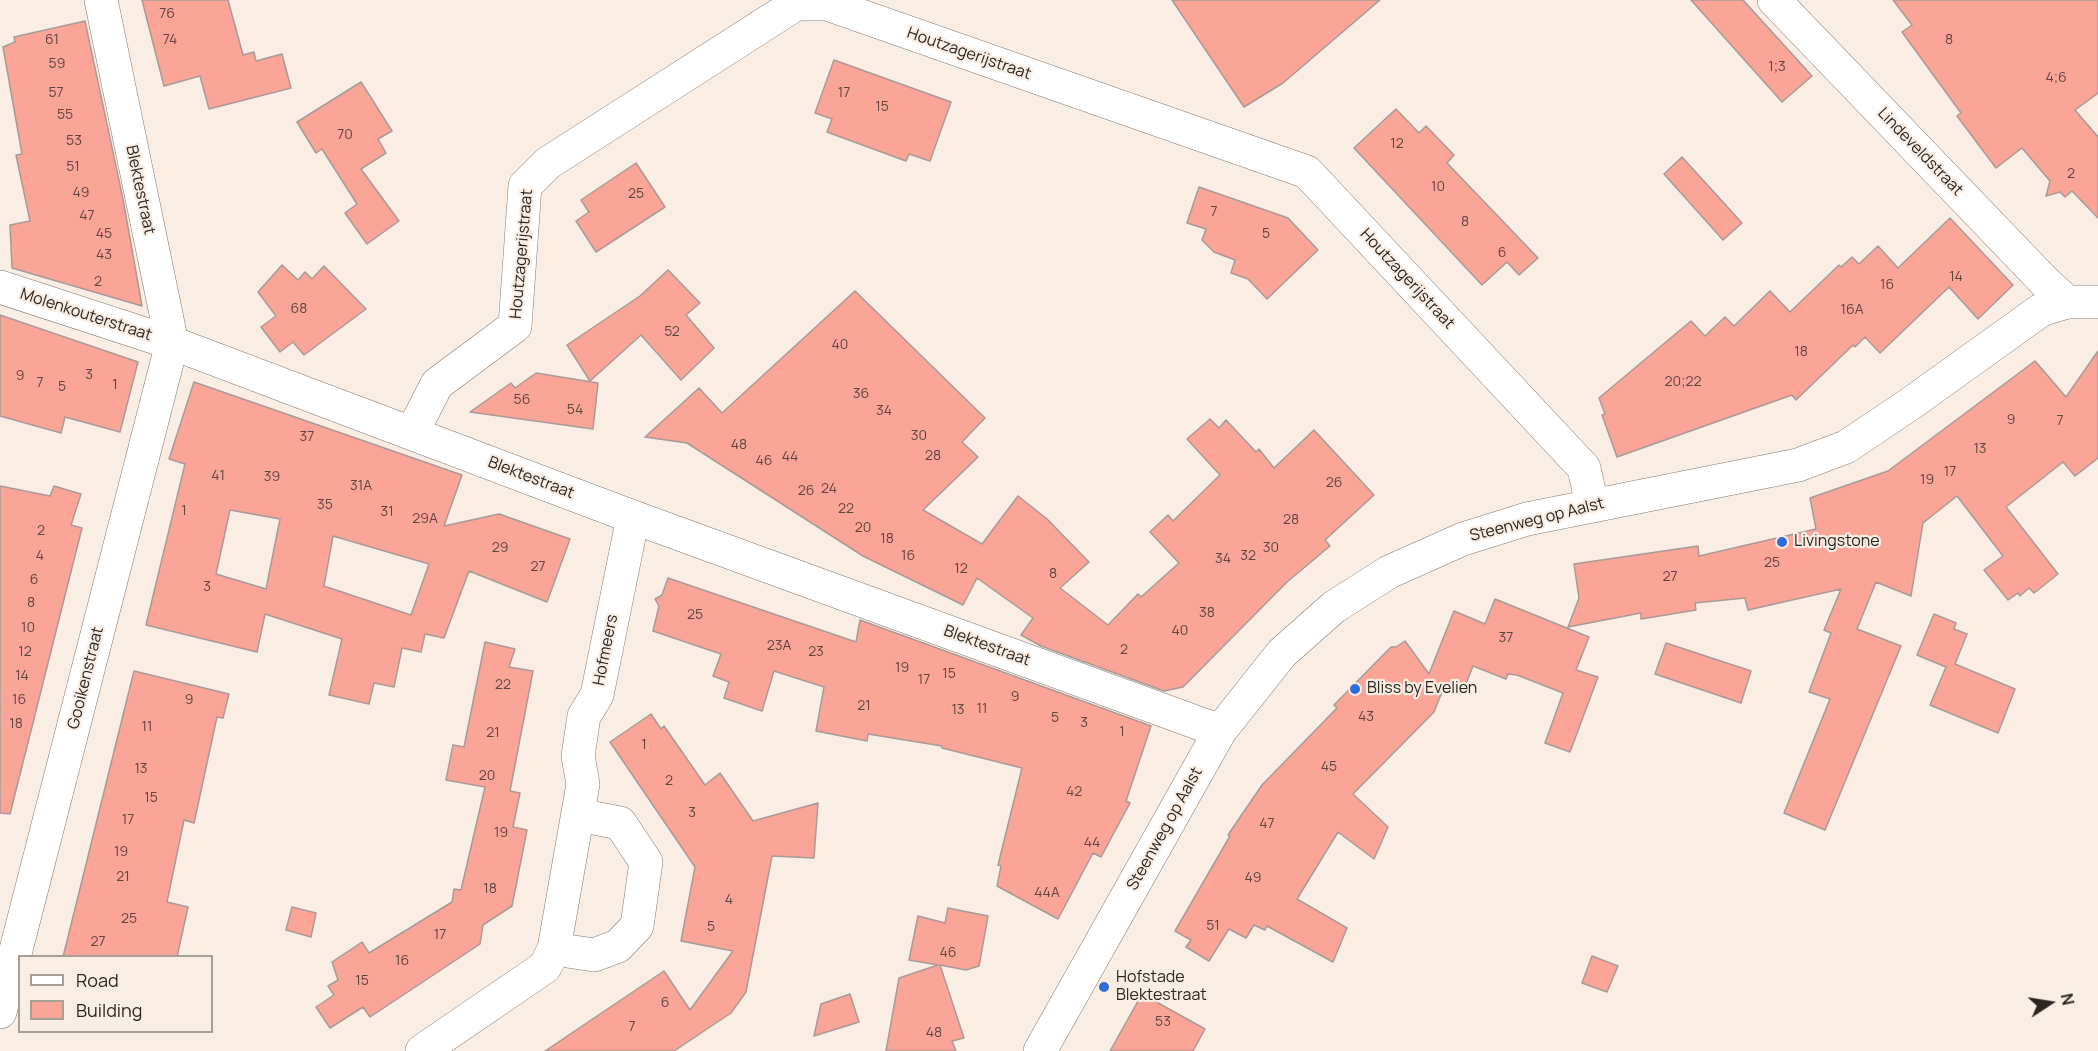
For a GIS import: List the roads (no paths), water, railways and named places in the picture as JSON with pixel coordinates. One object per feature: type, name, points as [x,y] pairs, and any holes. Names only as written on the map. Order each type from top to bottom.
[{"type":"street","name":"Blektestraat","points":[[101,0],[172,343],[633,517],[1220,730]]},
{"type":"street","name":"Lindeveldstraat","points":[[1774,0],[2045,282],[2083,302]]},
{"type":"street","name":"Houtzagerijstraat","points":[[412,433],[437,384],[515,326],[525,186],[548,163],[796,4],[827,4],[1307,172],[1584,468],[1592,505]]},
{"type":"street","name":"Molenkouterstraat","points":[[0,288],[172,343]]},
{"type":"street","name":"Steenweg op Aalst","points":[[1040,1051],[1220,730],[1282,653],[1334,607],[1389,572],[1462,538],[1527,519],[1798,465],[1846,447],[2041,310],[2083,302]]},
{"type":"street","name":"Gooikenstraat","points":[[0,1012],[172,343]]},
{"type":"street","name":"Hofmeers","points":[[422,1051],[545,967],[554,949],[583,784],[578,756],[584,716],[597,694],[633,517]]},
{"type":"street","points":[[554,949],[594,955],[618,946],[637,926],[646,861],[620,823],[578,815]]},
{"type":"place","name":"Livingstone","points":[[1782,542]]},
{"type":"place","name":"Bliss by Evelien","points":[[1355,689]]},
{"type":"place","name":"Hofstade Blektestraat","points":[[1104,987]]}]
